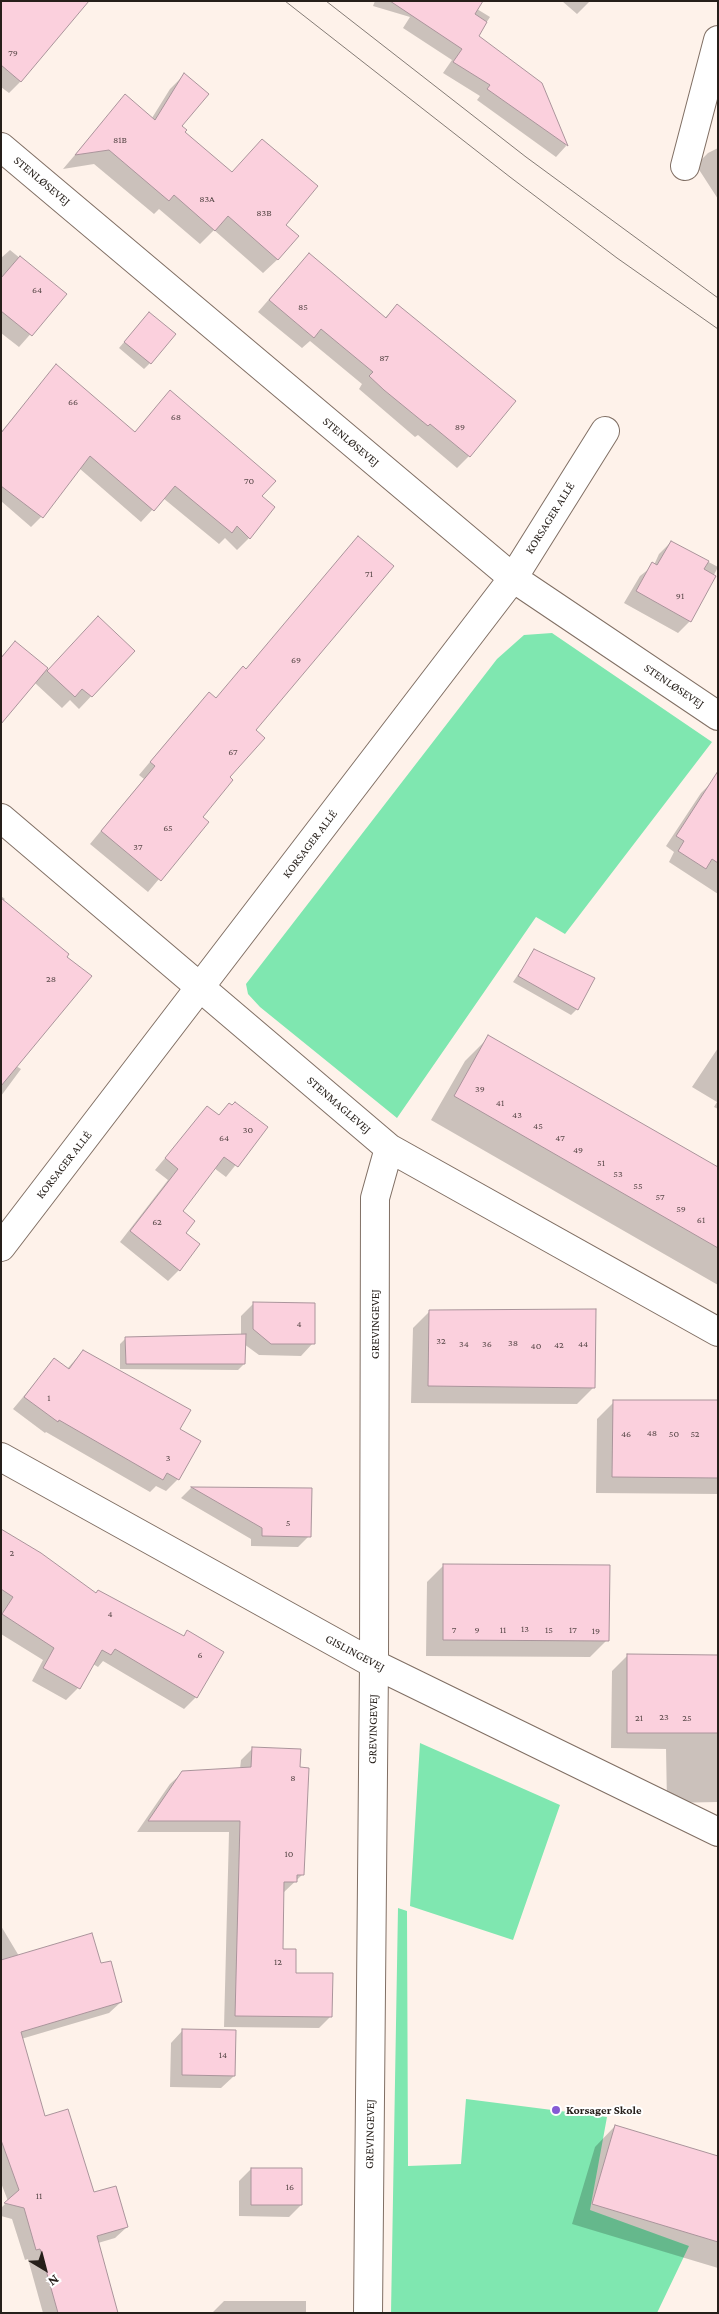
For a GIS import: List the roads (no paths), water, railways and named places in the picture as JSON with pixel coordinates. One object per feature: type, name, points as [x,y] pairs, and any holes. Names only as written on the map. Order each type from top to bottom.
[{"type":"street","points":[[686,166],[718,40]]},
{"type":"street","name":"STENLØSEVEJ","points":[[1,147],[513,578],[718,716]]},
{"type":"street","name":"KORSAGER ALLÉ","points":[[1,1247],[202,987],[513,578],[605,431]]},
{"type":"street","name":"STENMAGLEVEJ","points":[[1,818],[389,1148],[718,1332]]},
{"type":"street","name":"GREVINGEVEJ","points":[[368,2313],[374,1664],[375,1198],[389,1148]]},
{"type":"street","name":"GISLINGEVEJ","points":[[1,1457],[374,1664],[718,1832]]},
{"type":"tram line","points":[[285,1],[510,177],[617,258],[718,329]]},
{"type":"tram line","points":[[326,1],[526,157],[718,298]]},
{"type":"place","name":"Korsager Skole","points":[[556,2110]]}]
